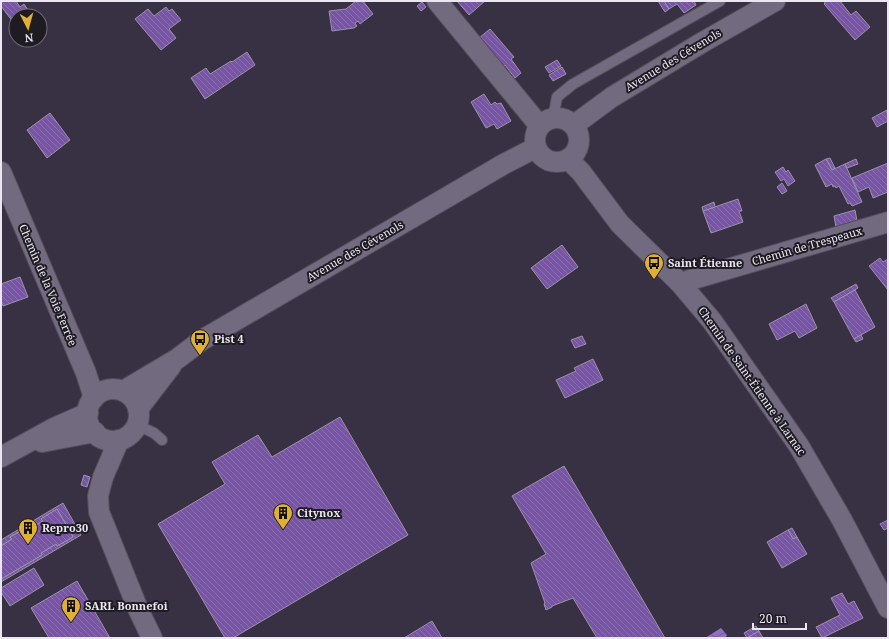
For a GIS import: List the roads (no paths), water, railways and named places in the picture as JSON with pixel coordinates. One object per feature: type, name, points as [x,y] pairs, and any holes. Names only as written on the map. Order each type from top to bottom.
[{"type":"street","points":[[437,1],[546,121]]},
{"type":"street","name":"Avenue des Cévenols","points":[[574,125],[612,97],[703,42],[775,1]]},
{"type":"street","points":[[561,118],[568,120],[574,125],[578,132],[578,148],[568,160],[553,162],[546,160],[535,148],[534,140],[536,132],[546,121],[561,118]]},
{"type":"street","name":"Avenue des Cévenols","points":[[123,391],[177,359],[202,340],[504,164],[535,148]]},
{"type":"street","name":"Chemin de Saint-Étienne à Larnac","points":[[568,160],[581,172],[620,224],[680,283],[712,321],[799,446],[842,520],[888,608]]},
{"type":"street","name":"Chemin de la Voie Ferrée","points":[[1,172],[86,373],[91,405]]},
{"type":"street","name":"Chemin de Trespeaux","points":[[680,283],[888,222]]},
{"type":"street","name":"Avenue des Cévenols","points":[[138,417],[177,359]]},
{"type":"street","points":[[1,457],[18,447],[54,428],[91,405],[100,393],[107,390],[115,389],[123,391],[130,395],[135,401],[138,417],[133,432],[126,437],[57,438],[18,447]]},
{"type":"street","points":[[91,405],[88,420],[90,427],[106,437]]},
{"type":"street","points":[[106,437],[103,477],[98,496],[99,512],[138,609],[152,638]]},
{"type":"lane","points":[[546,121],[557,97],[573,84],[720,1]]},
{"type":"lane","points":[[138,417],[162,440]]},
{"type":"water","points":[[721,628],[727,635],[726,637],[705,638]]},
{"type":"place","name":"Saint Étienne","points":[[654,280]]},
{"type":"place","name":"Pist 4","points":[[200,356]]},
{"type":"place","name":"Citynox","points":[[283,530]]},
{"type":"place","name":"Repro30","points":[[28,545]]},
{"type":"place","name":"SARL Bonnefoi","points":[[71,623]]}]
